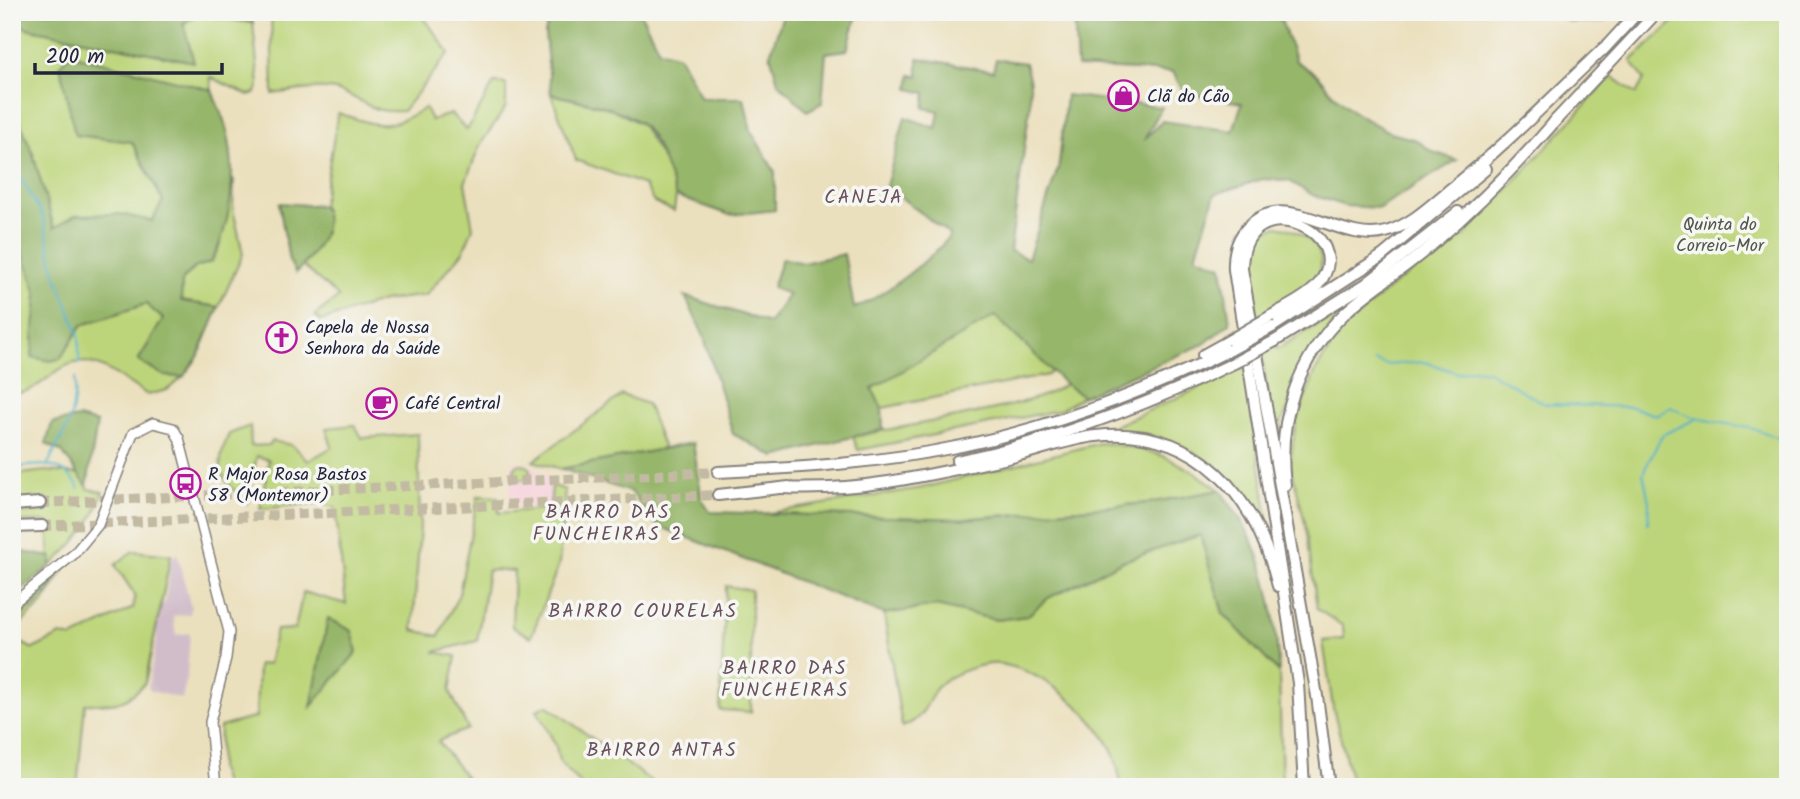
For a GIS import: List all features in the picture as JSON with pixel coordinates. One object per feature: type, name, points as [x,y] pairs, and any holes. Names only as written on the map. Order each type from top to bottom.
[{"type":"highway","points":[[718,472],[819,466],[923,453],[990,440],[1097,407],[1230,345],[1354,276],[1439,211],[1520,136],[1638,12]]},
{"type":"highway","points":[[1299,596],[1297,554],[1283,454],[1287,412],[1302,372],[1323,338],[1346,313],[1463,217],[1657,12]]},
{"type":"highway","points":[[1304,787],[1298,683],[1234,270],[1235,251],[1242,234],[1261,218],[1280,212],[1299,215],[1352,233],[1379,234],[1401,226],[1479,166],[1605,47]]},
{"type":"highway","points":[[718,495],[903,472],[1031,443],[1133,408],[1234,363],[1342,300],[1419,245],[1495,180],[1557,118]]},
{"type":"highway","points":[[1272,322],[1313,290],[1326,267],[1326,253],[1319,238],[1306,227],[1288,221],[1272,222],[1255,232],[1245,247],[1242,269],[1329,787]]},
{"type":"highway","points":[[783,488],[841,489],[867,486],[1013,457],[1093,436],[1129,436],[1157,441],[1197,457],[1238,493],[1259,527],[1289,622]]},
{"type":"highway","points":[[12,505],[40,503]]},
{"type":"highway","points":[[12,527],[42,526]]},
{"type":"main road","points":[[12,604],[74,554],[98,526],[133,433],[149,424],[166,424],[175,430],[228,624],[226,658],[210,722],[216,787]]},
{"type":"shaded area","points":[[515,462],[522,462],[552,478],[551,508],[509,506],[511,467]]},
{"type":"shaded area","points":[[177,553],[191,608],[190,614],[173,616],[176,635],[190,633],[187,677],[182,699],[151,691],[148,687],[157,637],[154,612],[165,603],[172,558]]},
{"type":"green space","points":[[12,12],[253,12],[253,23],[197,15],[183,23],[194,62],[26,28],[12,17]]},
{"type":"green space","points":[[271,12],[427,12],[425,19],[449,53],[403,111],[373,108],[335,90],[312,89],[273,94]]},
{"type":"green space","points":[[550,12],[640,12],[659,50],[679,56],[701,98],[744,98],[751,131],[775,172],[775,210],[730,215],[676,196],[657,147],[640,123],[609,108],[551,94],[545,34]]},
{"type":"green space","points":[[784,12],[858,12],[847,50],[826,53],[822,103],[807,111],[778,82],[770,54]]},
{"type":"green space","points":[[1074,12],[1278,12],[1296,61],[1317,75],[1334,95],[1355,113],[1391,133],[1416,140],[1433,152],[1457,160],[1379,208],[1345,206],[1313,195],[1289,181],[1263,179],[1215,194],[1196,256],[1222,266],[1230,323],[1204,344],[1083,396],[1065,384],[995,316],[872,389],[882,408],[883,429],[775,457],[733,434],[703,334],[685,296],[769,323],[789,294],[772,288],[782,258],[803,263],[844,254],[854,308],[906,276],[950,235],[886,186],[905,117],[936,128],[939,111],[924,108],[926,93],[909,89],[911,75],[918,76],[918,58],[993,71],[996,59],[1025,63],[1030,82],[1030,106],[1010,251],[1028,259],[1059,165],[1066,95],[1162,107],[1144,140],[1162,121],[1233,131],[1242,103],[1184,93],[1173,72],[1077,67]]},
{"type":"green space","points":[[1552,12],[1613,12],[1603,22],[1570,22]]},
{"type":"green space","name":"Quinta do Correio-Mor","points":[[1684,12],[1788,12],[1788,787],[1353,787],[1333,708],[1323,641],[1344,639],[1343,626],[1317,609],[1306,527],[1290,462],[1296,422],[1316,370],[1343,328],[1393,285],[1464,236],[1612,76],[1636,94],[1644,79],[1631,61]]},
{"type":"green space","points":[[197,15],[253,23],[259,85],[256,93],[248,95],[210,77],[212,90],[70,55],[132,142],[163,201],[152,221],[119,214],[54,228],[33,154],[12,102],[12,17],[26,28],[193,62],[183,24]]},
{"type":"green space","points":[[70,54],[212,90],[224,120],[232,163],[228,215],[211,262],[194,268],[182,280],[181,301],[219,307],[198,357],[183,377],[165,376],[138,361],[163,319],[146,304],[82,325],[60,359],[50,361],[32,357],[37,294],[12,221],[12,102],[33,154],[54,228],[75,215],[119,214],[152,221],[163,201],[132,142],[75,135],[60,65]]},
{"type":"green space","points":[[494,83],[506,84],[506,107],[480,145],[465,183],[473,228],[463,252],[426,295],[383,301],[321,321],[315,315],[339,297],[303,266],[324,230],[325,214],[322,206],[338,113],[374,124],[383,124],[401,120],[425,108],[431,120],[451,114],[467,130]]},
{"type":"green space","points":[[551,94],[612,109],[641,124],[664,162],[676,196],[674,211],[654,202],[644,185],[576,160]]},
{"type":"green space","points":[[234,179],[233,209],[243,254],[219,307],[181,301],[182,281],[194,268],[211,262],[219,248]]},
{"type":"green space","points":[[279,203],[322,206],[325,215],[326,225],[320,242],[296,273],[289,261]]},
{"type":"green space","points":[[12,221],[37,294],[32,357],[60,359],[82,325],[146,304],[163,319],[165,376],[183,377],[167,390],[148,395],[105,368],[78,362],[59,370],[32,389],[12,393]]},
{"type":"green space","points":[[1277,226],[1305,236],[1318,250],[1321,258],[1320,268],[1312,283],[1295,297],[1270,311],[1277,349],[1339,312],[1282,421],[1277,448],[1247,267],[1250,253],[1259,237]]},
{"type":"green space","points":[[995,315],[1052,371],[1048,375],[882,408],[872,389]]},
{"type":"green space","points":[[1239,328],[1271,539],[1246,497],[1234,483],[1204,459],[1170,442],[1115,430],[1114,426],[1235,372],[1229,334]]},
{"type":"green space","points":[[1065,384],[1083,396],[1060,410],[858,450],[853,437],[1027,401]]},
{"type":"green space","points":[[622,395],[647,404],[664,449],[561,469],[533,461]]},
{"type":"green space","points":[[78,418],[97,423],[87,486],[62,452],[46,444],[52,423]]},
{"type":"green space","points":[[355,425],[362,438],[418,434],[420,526],[413,630],[439,636],[459,594],[478,496],[498,497],[499,513],[550,508],[552,485],[565,490],[559,564],[531,637],[512,627],[514,571],[488,570],[477,641],[434,652],[456,656],[450,691],[468,729],[438,741],[473,787],[225,787],[219,769],[220,727],[256,717],[258,665],[268,664],[276,630],[295,629],[303,592],[346,604],[335,508],[321,503],[260,509],[269,460],[257,456],[247,503],[222,472],[221,456],[224,446],[229,434],[250,426],[251,446],[269,445],[272,441],[292,445],[308,461],[332,447],[326,428]]},
{"type":"green space","points":[[693,443],[702,500],[710,512],[965,519],[1148,503],[1220,490],[1244,526],[1262,565],[1274,618],[1279,673],[1223,613],[1200,535],[1123,561],[1048,598],[1027,616],[997,620],[936,606],[884,614],[658,526],[631,492],[561,469]]},
{"type":"green space","points":[[1100,443],[1164,456],[1220,490],[1148,503],[959,519],[763,514],[922,488]]},
{"type":"green space","points":[[519,464],[525,464],[530,472],[528,478],[519,480],[514,475],[514,469]]},
{"type":"green space","points":[[46,471],[80,474],[89,489],[103,492],[89,524],[50,567],[48,522],[12,522],[12,514],[47,511],[46,499],[12,500],[12,475]]},
{"type":"green space","points":[[1200,535],[1223,613],[1279,673],[1282,787],[1122,787],[1112,750],[1079,708],[1050,684],[1017,668],[1000,664],[980,666],[948,678],[936,689],[919,716],[902,727],[884,614],[936,606],[997,620],[1027,616],[1048,598],[1123,561]]},
{"type":"green space","points":[[12,550],[52,557],[50,567],[12,597]]},
{"type":"green space","points":[[133,551],[171,555],[145,683],[131,696],[118,702],[85,704],[77,787],[12,787],[12,652],[22,643],[33,649],[61,635],[72,638],[133,608],[135,595],[115,565]]},
{"type":"green space","points":[[68,563],[43,603],[12,632],[12,625],[47,594],[53,580],[50,582]]},
{"type":"green space","points":[[55,578],[47,594],[12,625],[12,612]]},
{"type":"green space","points":[[726,586],[751,590],[751,712],[720,710]]},
{"type":"green space","points":[[328,618],[352,631],[357,652],[311,707]]},
{"type":"green space","points":[[547,705],[659,787],[583,787],[559,761],[556,746],[537,710]]},
{"type":"waterway","points":[[12,163],[43,216],[54,270],[79,335],[79,364]]},
{"type":"waterway","points":[[1374,361],[1387,365],[1425,362],[1458,373],[1473,369],[1488,371],[1545,404],[1632,407],[1655,415],[1671,407],[1684,414],[1760,431],[1788,445]]},
{"type":"waterway","points":[[48,464],[71,415],[75,378]]},
{"type":"waterway","points":[[1648,523],[1649,502],[1643,473],[1662,435],[1696,419]]},
{"type":"waterway","points":[[12,468],[41,465],[58,468],[66,472],[79,488]]},
{"type":"tunnel","points":[[40,503],[718,472]]},
{"type":"tunnel","points":[[42,526],[718,495]]},
{"type":"place","name":"Clã do Cão","points":[[1124,96]]},
{"type":"place","name":"Capela de Nossa Senhora da Saúde","points":[[282,337]]},
{"type":"place","name":"Café Central","points":[[382,403]]},
{"type":"place","name":"R Major Rosa Bastos 58 (Montemor)","points":[[185,484]]},
{"type":"district","name":"CANEJA","points":[[864,196]]},
{"type":"district","name":"BAIRRO DAS FUNCHEIRAS 2","points":[[608,522]]},
{"type":"district","name":"BAIRRO COURELAS","points":[[643,610]]},
{"type":"district","name":"BAIRRO DAS FUNCHEIRAS","points":[[785,678]]},
{"type":"district","name":"BAIRRO ANTAS","points":[[662,749]]}]
